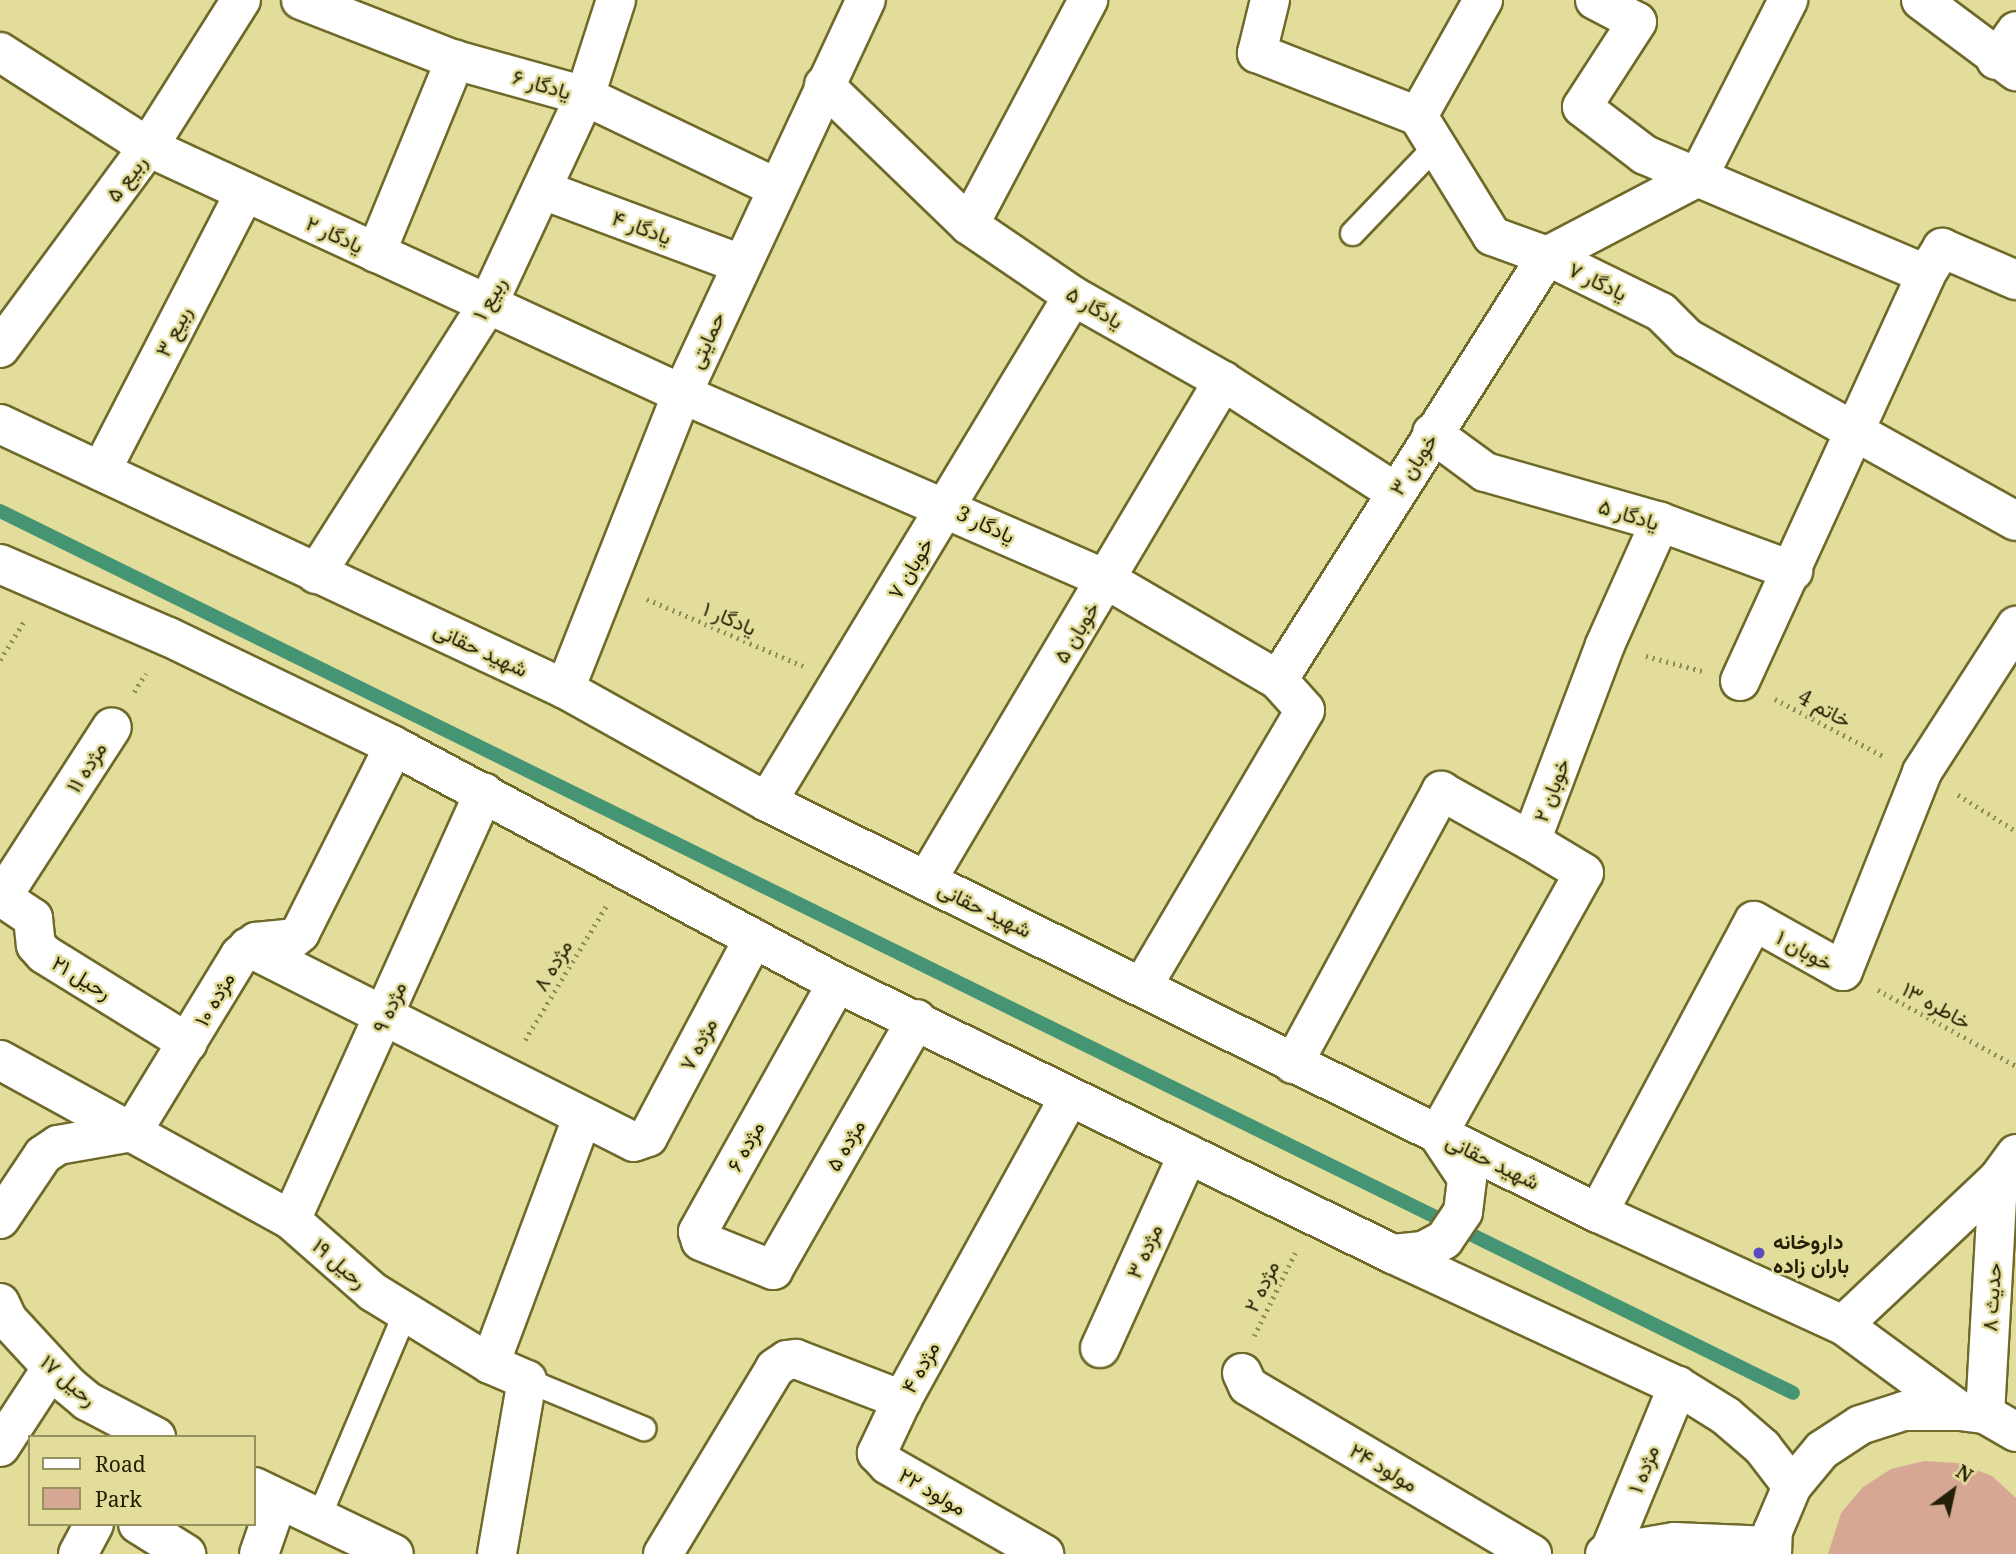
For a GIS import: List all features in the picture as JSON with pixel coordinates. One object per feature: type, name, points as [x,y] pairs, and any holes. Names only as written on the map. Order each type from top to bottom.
[{"type":"street","name":"ربیع ۵","points":[[0,348],[148,148],[241,0]]},
{"type":"street","name":"یادگار ۶","points":[[301,0],[455,60],[585,96],[775,187]]},
{"type":"street","name":"ربیع ۱","points":[[316,574],[487,306],[585,96],[616,0]]},
{"type":"street","name":"حمایتی","points":[[565,688],[682,394],[775,187],[866,0]]},
{"type":"street","points":[[969,225],[1088,0]]},
{"type":"street","points":[[1270,0],[1257,53],[1427,130],[1483,0]]},
{"type":"street","points":[[1595,0],[1637,22],[1582,107],[1645,155],[1926,274]]},
{"type":"street","points":[[1698,177],[1788,0]]},
{"type":"street","points":[[1921,0],[2009,54]]},
{"type":"street","name":"یادگار ۲","points":[[0,52],[148,148],[682,394]]},
{"type":"street","points":[[376,253],[455,60]]},
{"type":"street","name":"یادگار ۵","points":[[824,85],[969,225],[1073,296],[1223,381],[1394,491]]},
{"type":"street","name":"یادگار ۷","points":[[1427,130],[1492,236],[1548,256],[1661,312],[1687,338],[1857,429],[2016,521]]},
{"type":"street","name":"خوبان ۳","points":[[1278,680],[1394,491],[1548,256],[1698,177]]},
{"type":"street","name":"یادگار ۴","points":[[543,190],[741,264]]},
{"type":"street","name":"ربیع ۳","points":[[101,471],[245,192]]},
{"type":"street","points":[[1740,681],[1793,571],[1926,274],[1942,248],[2016,280]]},
{"type":"street","name":"خوبان ۷","points":[[767,802],[1073,296]]},
{"type":"street","name":"خوبان ۵","points":[[926,881],[1108,580],[1223,381]]},
{"type":"street","name":"یادگار 3","points":[[682,394],[947,506],[1108,580],[1278,680]]},
{"type":"street","name":"شهید حقانی","points":[[0,424],[316,574],[565,688],[767,802],[1598,1213],[1843,1325],[1987,1419]]},
{"type":"street","name":"یادگار ۵","points":[[1432,433],[1485,472],[1660,522],[1793,571]]},
{"type":"street","name":"خوبان ۲","points":[[1438,1134],[1584,873],[1531,841],[1605,645],[1660,522]]},
{"type":"street","points":[[0,564],[169,637],[394,746],[837,983],[917,1019],[1069,1098],[1392,1254],[1678,1386],[1726,1416],[1762,1447],[1792,1486]]},
{"type":"street","name":"خوبان ۱","points":[[1598,1213],[1754,921],[1843,971],[1922,772],[2016,626]]},
{"type":"street","points":[[1142,987],[1305,710],[1278,680]]},
{"type":"street","name":"مژده ۱۱","points":[[1,897],[112,727]]},
{"type":"street","points":[[248,947],[300,933],[394,746]]},
{"type":"street","points":[[1293,1064],[1441,791],[1531,841]]},
{"type":"street","name":"مژده ۹","points":[[291,1220],[386,1015],[484,793]]},
{"type":"street","name":"رحیل ۲۱","points":[[1,897],[33,918],[36,946],[44,954],[188,1043]]},
{"type":"street","name":"مژده ۷","points":[[582,1118],[634,1142],[648,1137],[754,939]]},
{"type":"street","points":[[248,947],[386,1015],[582,1118],[490,1364]]},
{"type":"street","name":"مژده ۱۰","points":[[132,1132],[248,947]]},
{"type":"street","name":"مژده ۶","points":[[773,1270],[702,1241],[698,1231],[837,983]]},
{"type":"street","name":"مژده ۵","points":[[773,1270],[917,1019]]},
{"type":"street","name":"رحیل ۱۹","points":[[0,1060],[291,1220],[373,1292],[490,1364],[527,1380]]},
{"type":"street","name":"مژده ۴","points":[[663,1554],[775,1368],[787,1360],[796,1359],[902,1400],[1069,1098]]},
{"type":"street","points":[[0,1219],[43,1155],[58,1145],[132,1132]]},
{"type":"street","points":[[1392,1254],[1423,1251],[1444,1240],[1463,1212],[1467,1178],[1438,1134]]},
{"type":"street","name":"مژده ۳","points":[[1100,1348],[1188,1154]]},
{"type":"street","points":[[1843,1325],[2007,1167]]},
{"type":"street","name":"حدیث ۸","points":[[1987,1419],[2007,1167]]},
{"type":"street","name":"رحیل ۱۷","points":[[0,1303],[8,1320],[51,1369],[87,1401],[152,1435]]},
{"type":"street","points":[[11,1448],[51,1369]]},
{"type":"street","name":"مولود ۲۴","points":[[1242,1373],[1248,1386],[1532,1554]]},
{"type":"street","points":[[497,1554],[527,1380]]},
{"type":"street","name":"مژده ۱","points":[[1607,1553],[1678,1386]]},
{"type":"street","name":"مولود ۲۲","points":[[902,1400],[877,1453],[888,1465],[1044,1554]]},
{"type":"street","points":[[1607,1553],[1674,1542],[1772,1550],[1773,1531],[1792,1486],[1822,1450],[1860,1425],[1904,1411],[1987,1419]]},
{"type":"street","points":[[258,1554],[266,1493],[394,1554]]},
{"type":"street","points":[[78,1554],[93,1526]]},
{"type":"street","points":[[141,1526],[186,1554]]},
{"type":"lane","points":[[1352,233],[1427,130]]},
{"type":"lane","points":[[318,1518],[405,1312]]},
{"type":"lane","points":[[527,1380],[643,1428]]},
{"type":"path","name":"یادگار ۱","points":[[607,582],[840,682]]},
{"type":"path","name":"مژده ۱۱","points":[[112,727],[169,637]]},
{"type":"path","name":"خاتم 4","points":[[1605,645],[1740,681],[1903,767],[1922,772],[2016,831]]},
{"type":"path","name":"مژده ۸","points":[[503,1077],[628,869]]},
{"type":"path","name":"خاطره ۱۳","points":[[1843,971],[2016,1066]]},
{"type":"path","name":"مژده ۲","points":[[1242,1373],[1243,1358],[1314,1214]]},
{"type":"green space","points":[[1924,1461],[1958,1463],[1992,1476],[2016,1498],[2016,1554],[1828,1554],[1841,1513],[1863,1487],[1891,1469]]},
{"type":"waterway","points":[[0,511],[1793,1393]]},
{"type":"place","name":"داروخانه باران زاده","points":[[1759,1253]]}]
